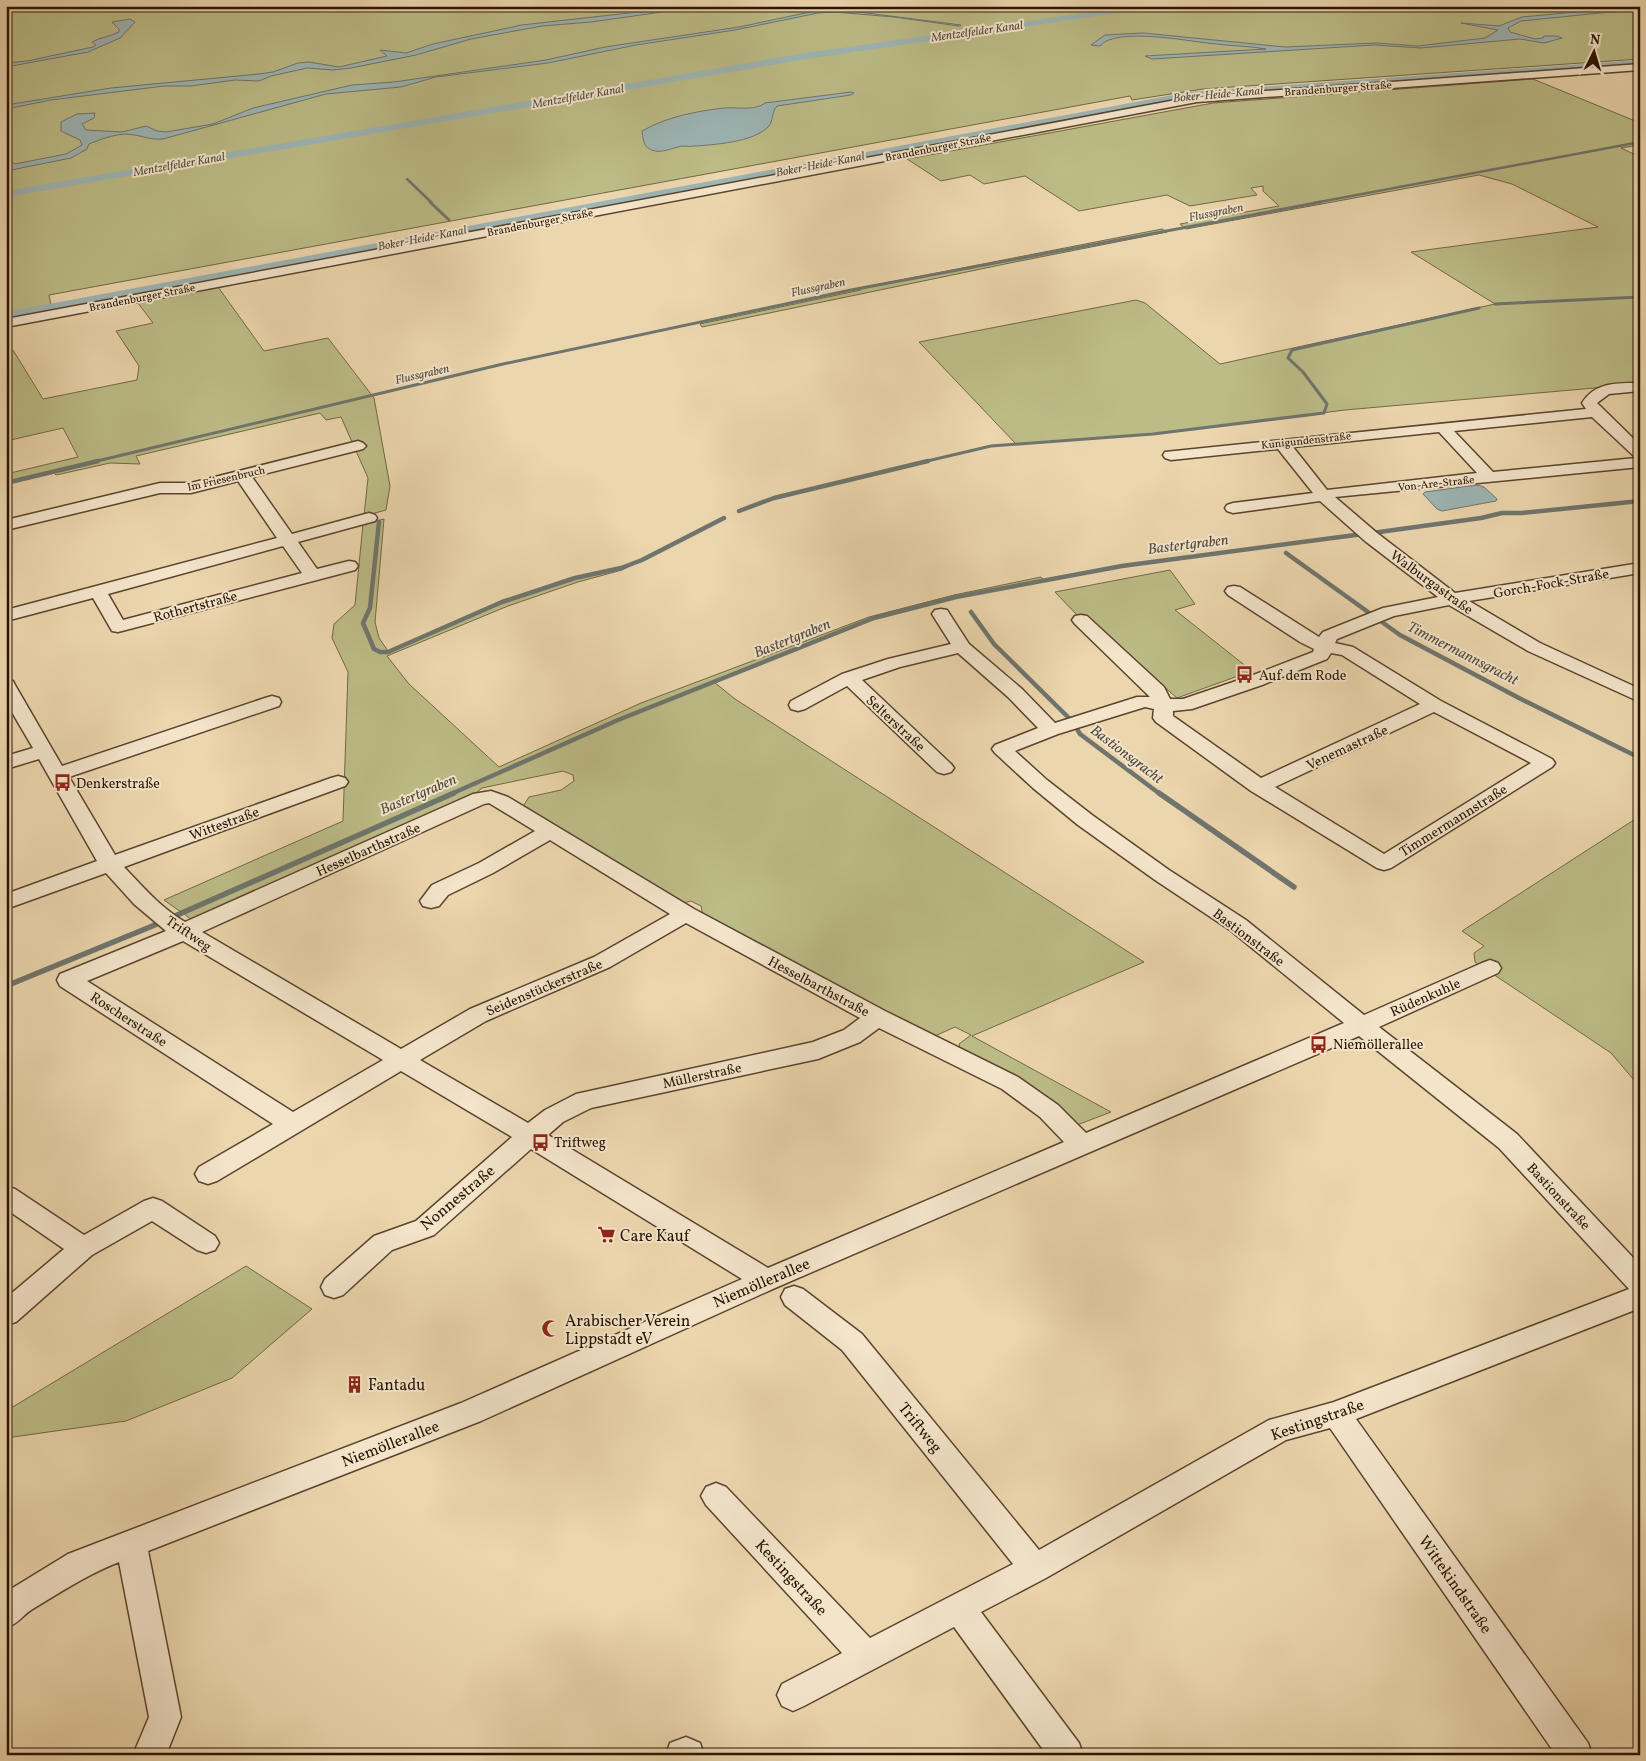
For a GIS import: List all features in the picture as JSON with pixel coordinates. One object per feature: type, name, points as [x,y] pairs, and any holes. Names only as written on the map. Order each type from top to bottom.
[{"type":"street","name":"Brandenburger Straße","points":[[6,323],[1197,99],[1640,67]]},
{"type":"street","points":[[1640,387],[1600,391],[1592,396],[1589,402],[1596,412],[1640,454]]},
{"type":"street","name":"Kunigundenstraße","points":[[1171,455],[1596,412]]},
{"type":"street","points":[[1442,427],[1490,478]]},
{"type":"street","name":"Walburgastraße","points":[[1281,443],[1324,496],[1368,534],[1452,599],[1534,648],[1640,696]]},
{"type":"street","name":"Im Friesenbruch","points":[[6,525],[160,488],[191,488],[358,446]]},
{"type":"street","name":"Von-Are-Straße","points":[[1233,508],[1324,496],[1337,492],[1640,462]]},
{"type":"street","points":[[242,475],[312,575]]},
{"type":"street","points":[[6,616],[369,518]]},
{"type":"street","name":"Rothertstraße","points":[[98,591],[118,627],[349,566]]},
{"type":"street","name":"Gorch-Fock-Straße","points":[[1067,725],[1144,701],[1163,705],[1185,705],[1255,681],[1320,655],[1329,636],[1378,616],[1452,599],[1640,568]]},
{"type":"street","points":[[1620,571],[1640,586]]},
{"type":"street","points":[[1234,591],[1306,638],[1325,647]]},
{"type":"street","points":[[941,614],[962,647],[1015,693],[1067,725]]},
{"type":"street","points":[[1081,620],[1157,691],[1163,705]]},
{"type":"street","points":[[798,705],[849,678],[894,663],[962,647]]},
{"type":"street","name":"Timmermannstraße","points":[[1163,705],[1163,718],[1203,750],[1258,787],[1384,863],[1545,763],[1434,705],[1347,651],[1325,647]]},
{"type":"street","name":"Selterstraße","points":[[849,678],[944,768]]},
{"type":"street","name":"Triftweg","points":[[9,698],[57,774],[110,864],[142,899],[172,923],[766,1280]]},
{"type":"street","points":[[57,774],[272,702]]},
{"type":"street","name":"Venemastraße","points":[[1258,787],[1354,744],[1434,705]]},
{"type":"street","name":"Bastionstraße","points":[[1067,725],[1002,750],[1085,820],[1162,876],[1238,926],[1508,1141],[1640,1283]]},
{"type":"street","points":[[6,763],[43,751]]},
{"type":"street","name":"Wittestraße","points":[[6,902],[338,782]]},
{"type":"street","name":"Hesselbarthstraße","points":[[172,923],[480,798],[491,797],[501,801],[686,914],[877,1018],[1010,1083],[1049,1111],[1083,1146]]},
{"type":"street","points":[[431,901],[440,890],[486,868],[550,831]]},
{"type":"street","name":"Seidenstückerstraße","points":[[401,1059],[478,1015],[602,962],[686,914]]},
{"type":"street","name":"Roscherstraße","points":[[172,923],[68,980],[294,1125]]},
{"type":"street","name":"Rüdenkuhle","points":[[1361,1025],[1490,968]]},
{"type":"street","name":"Müllerstraße","points":[[529,1136],[554,1116],[585,1100],[818,1050],[852,1036],[877,1018]]},
{"type":"street","name":"Niemöllerallee","points":[[6,1613],[16,1602],[79,1564],[471,1412],[622,1342],[1083,1146],[1361,1025]]},
{"type":"street","points":[[208,1174],[294,1125],[401,1059]]},
{"type":"street","name":"Nonnestraße","points":[[334,1287],[383,1243],[425,1228],[529,1136]]},
{"type":"street","points":[[6,1196],[83,1248]]},
{"type":"street","points":[[6,1314],[83,1248],[153,1208],[206,1243]]},
{"type":"street","name":"Kestingstraße","points":[[793,1695],[867,1658],[1035,1568],[1279,1429],[1336,1414],[1640,1296]]},
{"type":"street","name":"Triftweg","points":[[794,1297],[852,1342],[1035,1568]]},
{"type":"street","name":"Wittekindstraße","points":[[1336,1414],[1576,1755]]},
{"type":"street","name":"Kestingstraße","points":[[716,1496],[867,1658]]},
{"type":"street","points":[[131,1544],[165,1717],[149,1755]]},
{"type":"street","points":[[960,1609],[1066,1755]]},
{"type":"street","points":[[682,1755],[686,1752],[688,1755]]},
{"type":"green space","points":[[6,6],[1640,6],[1640,59],[1203,89],[1132,100],[1130,96],[49,295],[52,311],[6,319]]},
{"type":"green space","points":[[1533,79],[1640,123],[1640,145],[1621,148],[1640,157],[1640,384],[1345,410],[1153,434],[1016,444],[919,342],[1136,300],[1145,303],[1220,364],[1495,304],[1411,252],[1598,227],[1512,184],[1479,175],[1186,229],[1180,224],[1279,206],[1263,191],[1263,186],[1251,188],[1257,195],[1190,206],[1167,195],[1079,211],[1025,176],[984,184],[970,175],[941,181],[907,159],[1213,103]]},
{"type":"green space","points":[[1162,229],[1167,232],[702,327],[700,324],[861,290],[860,288]]},
{"type":"green space","points":[[218,287],[264,351],[328,338],[374,398],[390,486],[386,510],[364,516],[368,478],[341,417],[326,420],[320,413],[136,456],[140,464],[110,463],[56,475],[53,472],[6,483],[6,474],[78,457],[63,428],[6,441],[6,351],[13,350],[43,399],[137,380],[139,366],[116,331],[153,323],[138,303]]},
{"type":"green space","points":[[384,519],[375,622],[379,638],[388,651],[502,602],[575,578],[620,568],[642,560],[622,570],[578,582],[508,606],[387,656],[409,684],[499,767],[641,703],[869,617],[954,595],[1041,577],[1044,580],[956,597],[874,618],[714,682],[735,699],[1144,962],[972,1036],[1111,1112],[1077,1125],[960,1049],[959,1044],[971,1035],[955,1027],[935,1036],[930,1035],[703,917],[701,906],[691,901],[679,904],[522,808],[529,797],[561,790],[574,781],[573,775],[563,771],[482,788],[476,793],[191,919],[164,900],[343,821],[348,672],[332,638],[334,624],[355,605],[363,524]]},
{"type":"green space","points":[[1170,570],[1195,604],[1175,610],[1252,671],[1177,698],[1082,615],[1077,615],[1055,592]]},
{"type":"green space","points":[[1640,816],[1640,1078],[1634,1080],[1611,1053],[1475,962],[1474,953],[1484,946],[1462,931]]},
{"type":"green space","points":[[246,1266],[312,1309],[232,1378],[126,1421],[6,1438],[6,1411]]},
{"type":"water","points":[[705,6],[591,22],[542,26],[471,39],[416,55],[351,68],[333,70],[307,68],[271,76],[259,81],[235,80],[191,86],[164,86],[51,100],[6,109],[6,105],[111,88],[273,72],[298,63],[309,62],[339,67],[387,56],[380,50],[406,53],[433,44],[522,25]]},
{"type":"water","points":[[813,6],[835,6],[843,10],[961,25],[894,17],[834,12],[818,13],[735,30],[636,45],[548,63],[436,77],[401,87],[326,94],[163,139],[152,139],[129,134],[112,136],[89,144],[87,149],[71,158],[6,171],[6,159],[15,164],[66,154],[82,145],[80,140],[61,131],[61,122],[77,114],[95,113],[94,118],[82,124],[86,130],[122,132],[146,126],[157,131],[166,132],[213,124],[253,108],[352,85],[394,82],[546,60],[605,47],[739,27],[816,10]]},
{"type":"water","points":[[1640,6],[1640,9],[1521,21],[1508,28],[1510,32],[1535,39],[1543,38],[1544,36],[1562,38],[1544,43],[1520,39],[1421,48],[1374,45],[1152,59],[1145,56],[1266,49],[1173,38],[1137,36],[1109,40],[1100,46],[1091,45],[1105,35],[1143,33],[1285,47],[1376,43],[1418,46],[1485,38],[1498,30],[1461,23],[1499,26],[1522,17]]},
{"type":"water","points":[[130,19],[135,22],[120,38],[88,52],[6,67],[6,63],[27,61],[93,47],[96,45],[92,42],[119,32],[119,29],[112,22]]},
{"type":"water","points":[[854,93],[777,106],[771,122],[762,132],[733,142],[681,146],[660,151],[652,150],[645,145],[642,131],[682,115],[724,108],[751,108],[765,103]]},
{"type":"water","points":[[1477,485],[1484,487],[1497,499],[1496,501],[1442,511],[1437,509],[1423,494],[1425,492]]},
{"type":"waterway","name":"Mentzelfelder Kanal","points":[[6,194],[800,57],[1151,6]]},
{"type":"waterway","name":"Boker-Heide-Kanal","points":[[6,315],[1189,95],[1640,63]]},
{"type":"waterway","name":"Flussgraben","points":[[1314,203],[1640,142]]},
{"type":"waterway","points":[[407,179],[432,203]]},
{"type":"waterway","points":[[430,202],[449,220]]},
{"type":"waterway","name":"Flussgraben","points":[[93,462],[503,364],[851,290],[1321,202]]},
{"type":"waterway","points":[[1495,304],[1640,297]]},
{"type":"waterway","points":[[923,462],[991,446],[1153,434],[1324,413],[1327,404],[1303,372],[1288,358],[1292,350],[1479,308]]},
{"type":"waterway","name":"Flussgraben","points":[[6,483],[98,461]]},
{"type":"waterway","points":[[739,511],[774,498],[928,461]]},
{"type":"waterway","name":"Bastertgraben","points":[[1372,533],[1481,518],[1502,513],[1522,513],[1640,501]]},
{"type":"waterway","points":[[379,522],[370,608],[363,623],[374,649],[380,652],[388,652],[502,602],[575,578],[621,568],[642,560],[724,518]]},
{"type":"waterway","name":"Bastertgraben","points":[[451,794],[618,720],[874,618],[956,597],[1122,566],[1363,534]]},
{"type":"waterway","name":"Timmermannsgracht","points":[[1286,553],[1400,635],[1519,698],[1640,758]]},
{"type":"waterway","name":"Bastionsgracht","points":[[971,612],[994,644],[1073,722],[1080,734],[1160,794]]},
{"type":"waterway","name":"Bastertgraben","points":[[6,986],[150,927],[454,793]]},
{"type":"waterway","name":"Bastionsgracht","points":[[1159,793],[1294,887]]},
{"type":"place","name":"Auf dem Rode","points":[[1245,675]]},
{"type":"place","name":"Denkerstraße","points":[[62,783]]},
{"type":"place","name":"Niemöllerallee","points":[[1319,1044]]},
{"type":"place","name":"Triftweg","points":[[540,1142]]},
{"type":"place","name":"Care Kauf","points":[[606,1235]]},
{"type":"place","name":"Arabischer Verein Lippstadt eV","points":[[551,1329]]},
{"type":"place","name":"Fantadu","points":[[354,1384]]}]
